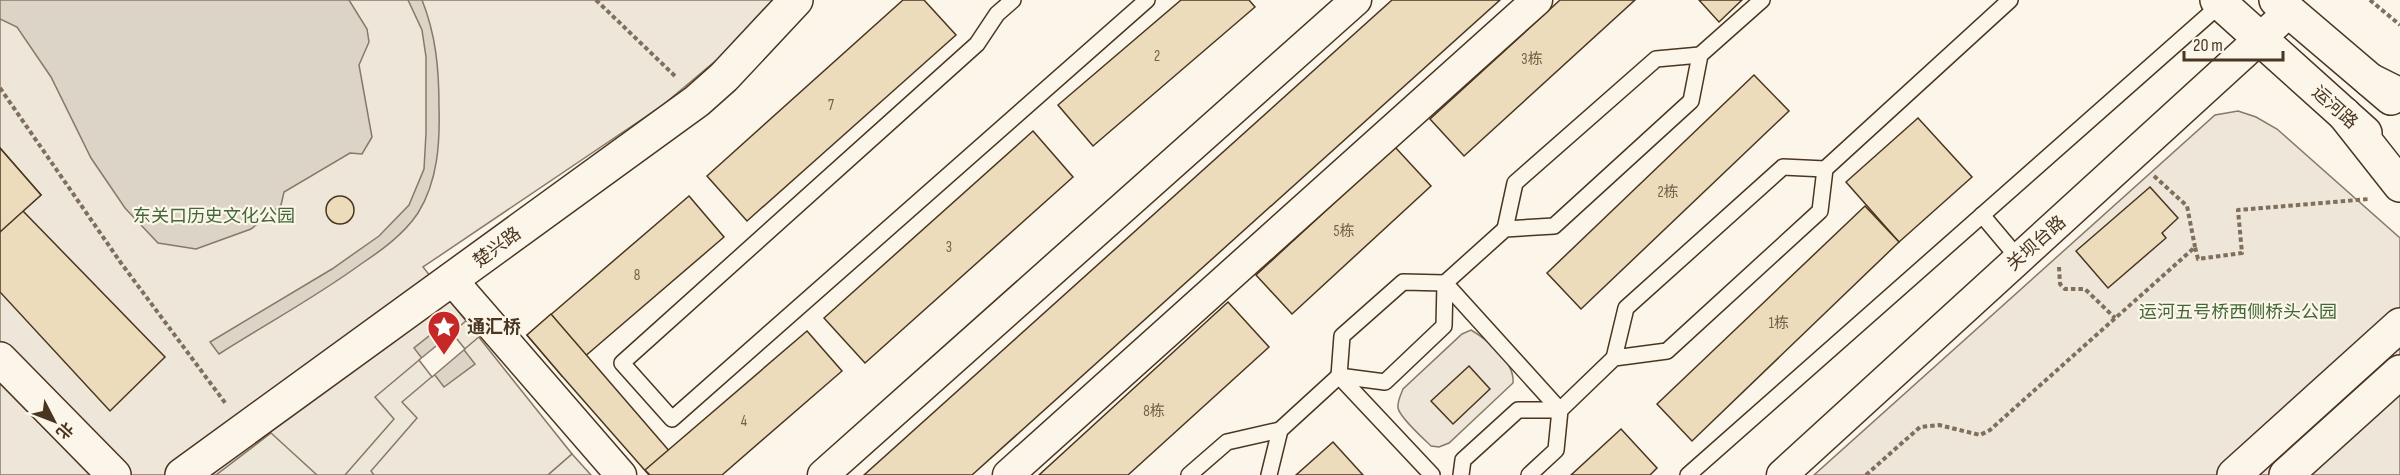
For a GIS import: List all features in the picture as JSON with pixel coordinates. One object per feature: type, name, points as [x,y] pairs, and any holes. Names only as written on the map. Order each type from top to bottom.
[{"type":"street","name":"楚兴路","points":[[182,475],[697,101],[732,69],[796,0]]},
{"type":"street","points":[[823,475],[1356,0]]},
{"type":"street","points":[[1008,475],[1537,0]]},
{"type":"street","name":"运河路","points":[[2219,2],[2400,165]]},
{"type":"street","points":[[2283,6],[2400,105]]},
{"type":"street","name":"关坝台路","points":[[1782,475],[2259,39],[2283,6]]},
{"type":"street","points":[[2370,80],[2400,94]]},
{"type":"street","points":[[2344,114],[2388,192]]},
{"type":"street","points":[[452,280],[621,475]]},
{"type":"street","points":[[2337,383],[2400,305]]},
{"type":"street","points":[[2234,475],[2400,325]]},
{"type":"street","points":[[0,359],[114,475]]},
{"type":"street","points":[[2286,475],[2400,374]]},
{"type":"lane","points":[[1013,0],[997,14],[977,44],[622,363],[672,419],[1147,0]]},
{"type":"lane","points":[[1190,475],[1227,442],[1280,430],[1340,376],[1342,336],[1402,282],[1444,283],[1505,229],[1515,183],[1656,59],[1700,55],[1762,0]]},
{"type":"lane","points":[[1614,358],[1667,351],[1820,211],[1825,169],[2010,0]]},
{"type":"lane","points":[[1688,475],[1982,216],[2219,2]]},
{"type":"lane","points":[[1505,229],[1554,226],[1691,101],[1700,55]]},
{"type":"lane","points":[[1529,475],[1556,450],[1560,410],[1614,358],[1626,308],[1783,167],[1825,169]]},
{"type":"lane","points":[[1982,216],[2019,258]]},
{"type":"lane","points":[[1340,376],[1385,382],[1444,326],[1444,283]]},
{"type":"lane","points":[[1444,283],[1560,410]]},
{"type":"lane","points":[[1340,376],[1432,475]]},
{"type":"lane","points":[[1461,475],[1463,460],[1518,410],[1560,410]]},
{"type":"lane","points":[[1269,475],[1280,430]]},
{"type":"path","points":[[596,0],[684,85]]},
{"type":"path","points":[[2370,0],[2400,24]]},
{"type":"path","points":[[0,88],[121,263],[175,335]]},
{"type":"path","points":[[2144,182],[2152,174],[2187,206],[2198,259],[2242,253],[2238,210],[2388,192]]},
{"type":"path","points":[[1866,475],[1920,427],[1940,425],[1980,435],[1990,430],[2195,247]]},
{"type":"path","points":[[2060,264],[2058,274],[2060,284],[2065,289],[2085,289],[2115,318]]},
{"type":"green space","name":"东关口历史文化公园","points":[[0,0],[776,0],[726,52],[663,105],[423,267],[572,454],[548,475],[0,475]]},
{"type":"green space","name":"运河五号桥西侧桥头公园","points":[[2238,111],[2256,117],[2277,129],[2400,238],[2400,475],[1814,475],[2215,115]]},
{"type":"green space","points":[[1471,330],[1499,352],[1510,367],[1513,383],[1449,443],[1439,447],[1431,446],[1403,417],[1398,408],[1399,398],[1403,389],[1462,334]]},
{"type":"shaded area","points":[[0,0],[349,0],[367,29],[369,42],[359,65],[372,137],[362,154],[350,153],[284,192],[281,205],[251,229],[196,249],[158,243],[125,208],[91,158],[51,77],[17,27],[0,19]]},
{"type":"shaded area","points":[[408,0],[422,0],[434,39],[437,66],[438,147],[434,175],[425,201],[406,228],[377,253],[326,288],[219,354],[210,342],[332,269],[379,236],[409,205],[424,169],[426,57],[422,30]]},
{"type":"shaded area","points":[[467,320],[480,336],[402,402],[417,418],[371,471],[374,475],[345,475],[394,419],[375,397]]},
{"type":"shaded area","points":[[444,324],[475,364],[444,387],[414,348]]},
{"type":"shaded area","points":[[271,433],[317,475],[216,475]]},
{"type":"shaded area","points":[[572,454],[591,475],[548,475]]},
{"type":"pier","name":"通汇桥","points":[[452,333],[465,349],[432,377],[419,360]]},
{"type":"building","points":[[903,0],[924,0],[956,35],[747,221],[707,176]]},
{"type":"building","points":[[1181,0],[1249,0],[1255,7],[1093,146],[1058,105]]},
{"type":"building","points":[[1392,0],[1500,0],[972,475],[864,475]]},
{"type":"building","points":[[1560,0],[1635,0],[1464,156],[1430,119]]},
{"type":"building","points":[[1699,0],[1742,0],[1719,22]]},
{"type":"building","points":[[1754,75],[1789,111],[1581,309],[1547,273]]},
{"type":"building","points":[[1918,118],[1972,177],[1899,242],[1846,182]]},
{"type":"building","points":[[1033,131],[1073,177],[865,363],[824,318]]},
{"type":"building","points":[[1395,147],[1431,186],[1292,314],[1256,275]]},
{"type":"building","points":[[0,148],[41,195],[23,211],[165,357],[110,411],[0,292]]},
{"type":"building","points":[[0,148],[41,195],[0,232]]},
{"type":"building","points":[[2150,187],[2178,218],[2162,233],[2166,238],[2108,288],[2076,251]]},
{"type":"building","points":[[340,196],[350,200],[354,210],[350,220],[340,224],[330,220],[326,210],[330,200]]},
{"type":"building","points":[[689,196],[724,237],[562,376],[527,335]]},
{"type":"building","points":[[1865,206],[1899,242],[1692,441],[1657,404]]},
{"type":"building","points":[[1228,302],[1269,347],[1128,475],[1039,475]]},
{"type":"building","points":[[551,314],[690,475],[649,475],[562,376],[527,335]]},
{"type":"building","points":[[807,331],[842,371],[722,475],[650,475],[645,470]]},
{"type":"building","points":[[1469,366],[1490,389],[1453,424],[1431,401]]},
{"type":"building","points":[[1621,429],[1657,468],[1650,475],[1571,475]]},
{"type":"building","points":[[1333,442],[1363,475],[1296,475]]},
{"type":"place","name":"通汇桥","points":[[444,356]]}]
